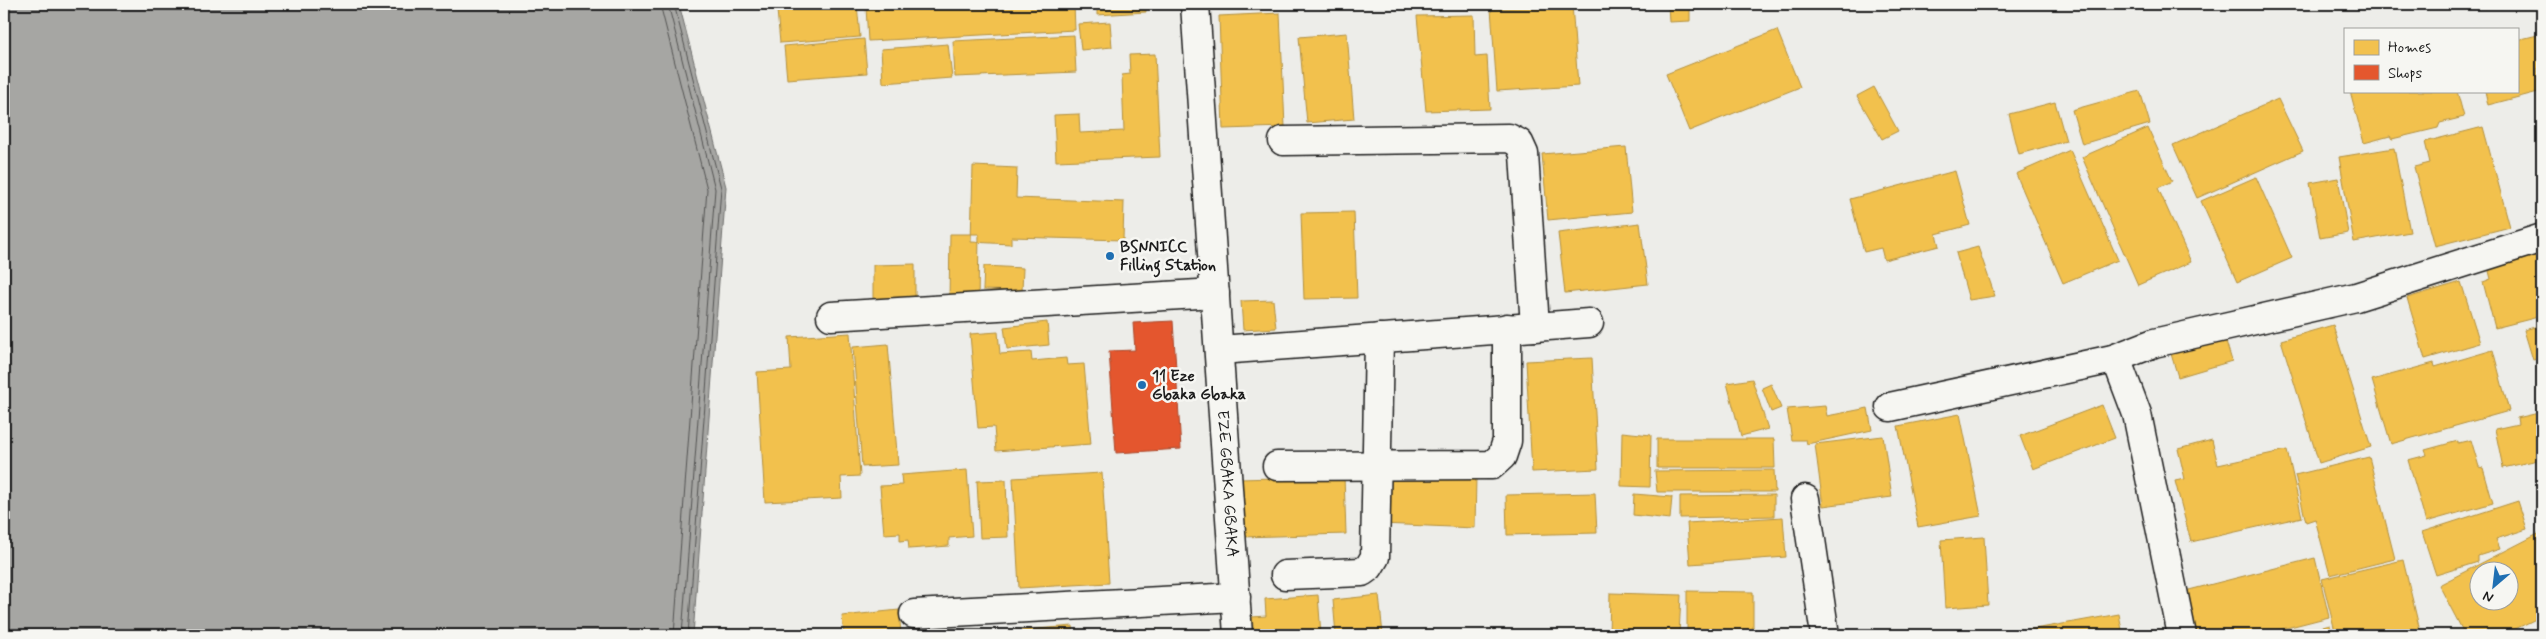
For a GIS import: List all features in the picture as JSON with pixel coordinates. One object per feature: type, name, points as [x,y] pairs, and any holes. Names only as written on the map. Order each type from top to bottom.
[{"type":"street","name":"EZE GBAKA GBAKA","points":[[1195,4],[1238,635]]},
{"type":"street","points":[[1283,141],[1509,138],[1519,143],[1524,154],[1535,327]]},
{"type":"street","points":[[1890,407],[2113,360],[2154,344],[2356,297],[2542,238]]},
{"type":"street","points":[[831,316],[1215,293]]},
{"type":"street","points":[[1219,350],[1589,323]]},
{"type":"street","points":[[1277,466],[1492,465],[1502,456],[1507,440],[1507,328]]},
{"type":"street","points":[[1284,575],[1362,572],[1369,567],[1375,557],[1378,338]]},
{"type":"street","points":[[2113,360],[2120,369],[2137,414],[2182,635]]},
{"type":"street","points":[[1805,499],[1825,635]]},
{"type":"street","points":[[914,614],[1236,598]]},
{"type":"water","points":[[4,4],[679,4],[726,187],[693,635],[4,635]]},
{"type":"building: Homes","points":[[857,4],[860,37],[780,43],[777,10]]},
{"type":"building: Homes","points":[[938,4],[1074,4],[1075,30],[868,41],[866,7]]},
{"type":"building: Homes","points":[[1097,4],[1145,4],[1146,12],[1097,15]]},
{"type":"building: Homes","points":[[1572,4],[1578,86],[1497,91],[1491,9]]},
{"type":"building: Homes","points":[[1668,4],[1690,4],[1690,21],[1669,22]]},
{"type":"building: Homes","points":[[2447,4],[2488,4],[2487,8]]},
{"type":"building: Homes","points":[[1280,13],[1285,127],[1223,129],[1219,16]]},
{"type":"building: Homes","points":[[1474,15],[1475,57],[1487,56],[1490,109],[1426,111],[1417,16]]},
{"type":"building: Homes","points":[[1110,22],[1112,47],[1081,50],[1078,24]]},
{"type":"building: Homes","points":[[1777,30],[1800,87],[1689,131],[1666,74]]},
{"type":"building: Homes","points":[[1347,33],[1354,119],[1307,123],[1299,37]]},
{"type":"building: Homes","points":[[2542,34],[2542,68],[2537,69],[2542,91],[2488,105],[2485,92],[2518,92],[2518,40]]},
{"type":"building: Homes","points":[[1074,35],[1076,72],[955,77],[953,41]]},
{"type":"building: Homes","points":[[864,39],[867,73],[787,79],[784,46]]},
{"type":"building: Homes","points":[[948,44],[952,78],[883,83],[881,49]]},
{"type":"building: Homes","points":[[1155,54],[1160,157],[1056,161],[1054,115],[1079,114],[1080,133],[1124,131],[1122,75],[1130,74],[1129,55]]},
{"type":"building: Homes","points":[[1874,87],[1898,131],[1882,139],[1857,96]]},
{"type":"building: Homes","points":[[2140,91],[2150,124],[2082,144],[2072,110]]},
{"type":"building: Homes","points":[[2350,92],[2457,92],[2464,117],[2440,123],[2438,128],[2392,139],[2390,136],[2364,143]]},
{"type":"building: Homes","points":[[2278,99],[2303,151],[2197,198],[2173,145]]},
{"type":"building: Homes","points":[[2055,102],[2066,141],[2019,154],[2009,114]]},
{"type":"building: Homes","points":[[2483,127],[2510,227],[2435,246],[2414,167],[2430,163],[2425,142]]},
{"type":"building: Homes","points":[[2148,128],[2172,181],[2158,188],[2191,262],[2138,285],[2082,157]]},
{"type":"building: Homes","points":[[1626,147],[1632,212],[1548,220],[1542,154]]},
{"type":"building: Homes","points":[[2394,148],[2410,232],[2354,242],[2339,157]]},
{"type":"building: Homes","points":[[2070,150],[2118,260],[2063,283],[2016,174]]},
{"type":"building: Homes","points":[[973,166],[1017,168],[1016,198],[1124,202],[1123,240],[1011,237],[1011,244],[971,242]]},
{"type":"building: Homes","points":[[1955,171],[1970,225],[1936,234],[1939,246],[1884,260],[1881,248],[1864,252],[1850,199]]},
{"type":"building: Homes","points":[[2256,177],[2292,258],[2237,282],[2201,201]]},
{"type":"building: Homes","points":[[2338,178],[2348,233],[2320,238],[2310,183]]},
{"type":"building: Homes","points":[[1354,212],[1357,298],[1304,299],[1301,213]]},
{"type":"building: Homes","points":[[1640,223],[1648,284],[1565,293],[1558,233]]},
{"type":"building: Homes","points":[[950,234],[979,234],[978,302],[949,301]]},
{"type":"building: Homes","points":[[1978,247],[1995,296],[1969,300],[1956,253]]},
{"type":"building: Homes","points":[[2542,248],[2542,316],[2495,328],[2483,282],[2491,279],[2487,263]]},
{"type":"building: Homes","points":[[915,264],[915,304],[873,304],[873,265]]},
{"type":"building: Homes","points":[[984,266],[1023,268],[1022,291],[983,290]]},
{"type":"building: Homes","points":[[2461,282],[2480,343],[2425,359],[2407,298]]},
{"type":"building: Homes","points":[[1273,300],[1276,328],[1243,330],[1241,301]]},
{"type":"building: Homes","points":[[1047,322],[1049,345],[1007,349],[1004,327]]},
{"type":"building: Homes","points":[[2333,325],[2371,447],[2319,463],[2281,340]]},
{"type":"building: Homes","points":[[2542,325],[2542,358],[2533,360],[2524,330]]},
{"type":"building: Homes","points":[[2222,328],[2232,361],[2178,377],[2168,344]]},
{"type":"building: Homes","points":[[998,332],[1000,354],[1031,352],[1032,361],[1066,358],[1067,365],[1084,364],[1091,444],[996,451],[994,427],[978,428],[970,334]]},
{"type":"building: Homes","points":[[850,333],[860,476],[841,477],[842,498],[765,502],[757,372],[791,370],[789,337]]},
{"type":"building: Homes","points":[[888,344],[898,465],[862,467],[853,347]]},
{"type":"building: Homes","points":[[2493,350],[2509,411],[2391,444],[2372,380],[2434,363],[2435,367]]},
{"type":"building: Homes","points":[[1592,358],[1598,469],[1532,472],[1526,361]]},
{"type":"building: Homes","points":[[1752,379],[1768,429],[1741,436],[1727,383]]},
{"type":"building: Homes","points":[[1771,384],[1781,408],[1771,412],[1762,388]]},
{"type":"building: Homes","points":[[2102,405],[2115,438],[2033,469],[2020,436]]},
{"type":"building: Homes","points":[[1825,406],[1827,416],[1868,408],[1872,430],[1807,444],[1806,440],[1792,440],[1787,409]]},
{"type":"building: Homes","points":[[2539,413],[2542,427],[2542,459],[2503,468],[2495,429],[2518,424],[2517,418]]},
{"type":"building: Homes","points":[[1960,414],[1981,516],[1918,527],[1898,426]]},
{"type":"building: Homes","points":[[1622,432],[1651,435],[1650,487],[1621,486]]},
{"type":"building: Homes","points":[[1883,436],[1892,497],[1823,506],[1815,444]]},
{"type":"building: Homes","points":[[1657,439],[1774,439],[1775,468],[1657,468]]},
{"type":"building: Homes","points":[[2212,440],[2218,465],[2287,450],[2302,517],[2191,542],[2175,481],[2185,479],[2178,449]]},
{"type":"building: Homes","points":[[2471,440],[2479,467],[2483,468],[2493,503],[2426,522],[2408,460],[2427,455],[2425,450],[2458,441],[2458,443]]},
{"type":"building: Homes","points":[[2369,457],[2395,559],[2330,575],[2315,519],[2306,522],[2295,475]]},
{"type":"building: Homes","points":[[967,470],[972,536],[949,538],[949,546],[909,549],[908,540],[900,541],[900,533],[884,534],[880,486],[902,485],[901,475]]},
{"type":"building: Homes","points":[[1774,470],[1775,492],[1657,492],[1655,471]]},
{"type":"building: Homes","points":[[1102,473],[1109,583],[1019,588],[1013,478]]},
{"type":"building: Homes","points":[[1383,473],[1476,477],[1475,528],[1381,524]]},
{"type":"building: Homes","points":[[1344,476],[1346,534],[1242,537],[1240,479]]},
{"type":"building: Homes","points":[[1006,480],[1008,537],[980,538],[977,481]]},
{"type":"building: Homes","points":[[1595,493],[1597,533],[1507,535],[1506,495]]},
{"type":"building: Homes","points":[[1634,494],[1672,497],[1670,519],[1633,515]]},
{"type":"building: Homes","points":[[1774,495],[1774,516],[1680,518],[1680,496]]},
{"type":"building: Homes","points":[[2518,501],[2527,529],[2496,539],[2500,549],[2478,556],[2478,562],[2468,562],[2468,565],[2436,575],[2422,532]]},
{"type":"building: Homes","points":[[1783,517],[1786,557],[1690,564],[1687,523]]},
{"type":"building: Homes","points":[[2538,534],[2542,542],[2542,616],[2503,635],[2465,635],[2439,585],[2468,570],[2468,612],[2518,612],[2518,562],[2484,562]]},
{"type":"building: Homes","points":[[1984,537],[1988,605],[1945,608],[1941,540]]},
{"type":"building: Homes","points":[[2315,558],[2329,617],[2259,635],[2196,635],[2185,591]]},
{"type":"building: Homes","points":[[2403,560],[2421,635],[2336,635],[2322,579]]},
{"type":"building: Homes","points":[[1687,591],[1753,592],[1753,635],[1687,635]]},
{"type":"building: Homes","points":[[1610,593],[1681,595],[1679,635],[1609,635]]},
{"type":"building: Homes","points":[[1318,595],[1321,635],[1254,635],[1252,617],[1266,616],[1265,599]]},
{"type":"building: Homes","points":[[1379,595],[1383,635],[1336,635],[1333,600]]},
{"type":"building: Homes","points":[[899,610],[901,635],[844,635],[842,616]]},
{"type":"building: Homes","points":[[2119,614],[2123,635],[2001,635]]},
{"type":"building: Homes","points":[[2330,625],[2332,635],[2292,635]]},
{"type":"building: Homes","points":[[1073,626],[1074,635],[1002,635],[1002,632]]},
{"type":"building: Shops","points":[[1173,321],[1181,449],[1116,453],[1109,351],[1135,350],[1133,323]]},
{"type":"place","name":"BSNNICC Filling Station","points":[[1110,256]]},
{"type":"place","name":"11 Eze Gbaka Gbaka","points":[[1142,385]]}]
